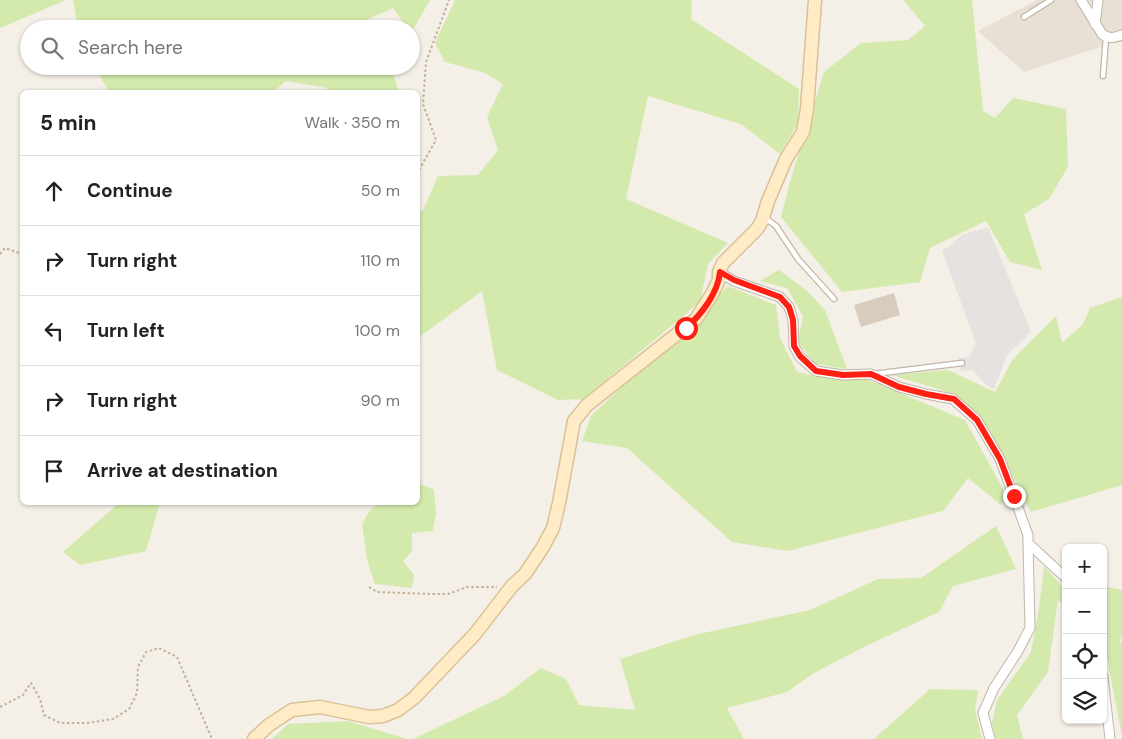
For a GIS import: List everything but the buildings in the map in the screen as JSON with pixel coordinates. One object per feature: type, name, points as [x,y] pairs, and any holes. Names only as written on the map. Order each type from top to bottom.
[{"type":"street","points":[[254,739],[269,725],[292,710],[320,707],[369,718],[383,716],[398,710],[414,698],[475,634],[512,586],[525,574],[544,547],[553,528],[560,503],[574,421],[587,405],[696,320],[719,280],[723,263],[757,229],[786,159],[803,132],[807,109],[814,0]]},
{"type":"street","points":[[1081,0],[1106,38],[1122,35]]},
{"type":"street","points":[[1095,24],[1098,0]]},
{"type":"street","points":[[720,272],[734,280],[780,297],[789,307],[791,313],[794,346],[800,356],[816,371],[843,375],[871,374],[899,387],[954,399],[977,420],[1000,459],[1028,535],[1030,628],[1018,651],[994,688],[983,713],[990,739]]},
{"type":"street","points":[[1028,543],[1062,574]]},
{"type":"street","points":[[1103,679],[1110,739]]},
{"type":"lane","points":[[1024,18],[1052,0]]},
{"type":"lane","points":[[1103,76],[1106,38]]},
{"type":"lane","points":[[763,216],[776,226],[798,259],[834,299]]},
{"type":"lane","points":[[871,374],[962,363]]},
{"type":"path","points":[[420,168],[436,140],[423,104],[426,62],[449,0]]},
{"type":"path","points":[[0,254],[5,248],[20,253]]},
{"type":"path","points":[[369,587],[377,592],[448,594],[467,587],[512,586]]},
{"type":"path","points":[[0,708],[23,695],[31,683],[40,699],[44,715],[60,723],[88,723],[113,719],[129,709],[137,694],[138,668],[146,652],[159,648],[177,657],[212,739]]},
{"type":"shaded area","points":[[1037,0],[1122,0],[1122,40],[1024,72],[978,31]]},
{"type":"shaded area","points":[[988,227],[1031,332],[1007,355],[994,389],[986,385],[973,370],[960,371],[958,358],[969,357],[976,344],[942,250],[962,235]]},
{"type":"green space","points":[[0,0],[66,0],[0,28]]},
{"type":"green space","points":[[73,0],[430,0],[418,20],[402,20],[393,8],[366,20],[76,20]]},
{"type":"green space","points":[[455,0],[692,0],[691,19],[799,89],[798,123],[780,154],[741,124],[648,96],[626,199],[728,243],[708,264],[700,302],[583,399],[558,400],[497,370],[482,291],[420,337],[420,212],[423,210],[438,176],[478,175],[498,150],[487,117],[503,84],[485,73],[445,62],[435,43]]},
{"type":"green space","points":[[903,0],[972,0],[983,111],[995,118],[1013,98],[1066,109],[1068,167],[1049,199],[1024,214],[1042,270],[1010,262],[986,221],[930,248],[920,282],[842,292],[781,217],[791,178],[824,72],[861,43],[908,40],[925,26]]},
{"type":"green space","points":[[99,75],[394,75],[398,90],[326,90],[329,88],[286,81],[275,90],[108,90]]},
{"type":"green space","points":[[779,270],[806,290],[825,310],[847,369],[815,364],[798,342],[803,316],[787,288],[760,281]]},
{"type":"green space","points":[[728,286],[776,305],[780,338],[797,372],[826,378],[866,379],[965,420],[1007,496],[1001,505],[968,478],[943,511],[788,551],[732,542],[627,448],[582,441],[591,416]]},
{"type":"green space","points":[[1122,297],[1122,485],[1031,512],[983,419],[951,393],[892,375],[948,370],[995,392],[1013,359],[1056,316],[1062,343],[1083,324],[1090,308]]},
{"type":"green space","points":[[420,484],[434,490],[436,513],[433,531],[412,533],[412,551],[403,561],[414,575],[412,588],[375,584],[367,560],[362,524],[370,510],[376,505],[420,505]]},
{"type":"green space","points":[[117,505],[159,505],[146,551],[80,565],[63,552]]},
{"type":"green space","points":[[996,526],[1016,569],[953,586],[939,612],[814,673],[787,692],[727,708],[744,739],[413,739],[504,696],[541,668],[566,679],[579,705],[635,710],[620,659],[694,635],[810,610],[878,579],[921,578]]},
{"type":"green space","points":[[1044,566],[1062,586],[1062,603],[1058,600],[1048,672],[1017,715],[1023,739],[996,739],[992,723],[997,700],[1031,652]]},
{"type":"green space","points":[[1107,587],[1122,590],[1122,636],[1120,641],[1122,644],[1122,736],[1107,658]]},
{"type":"green space","points":[[930,689],[978,690],[975,710],[982,739],[874,739]]},
{"type":"green space","points":[[348,721],[407,739],[272,739],[288,724]]},
{"type":"route","points":[[686,328],[696,320],[712,294],[719,280],[720,272],[734,280],[780,297],[789,307],[793,320],[794,346],[800,356],[816,371],[843,375],[871,374],[899,387],[954,399],[977,420],[1000,459],[1014,496]]}]
